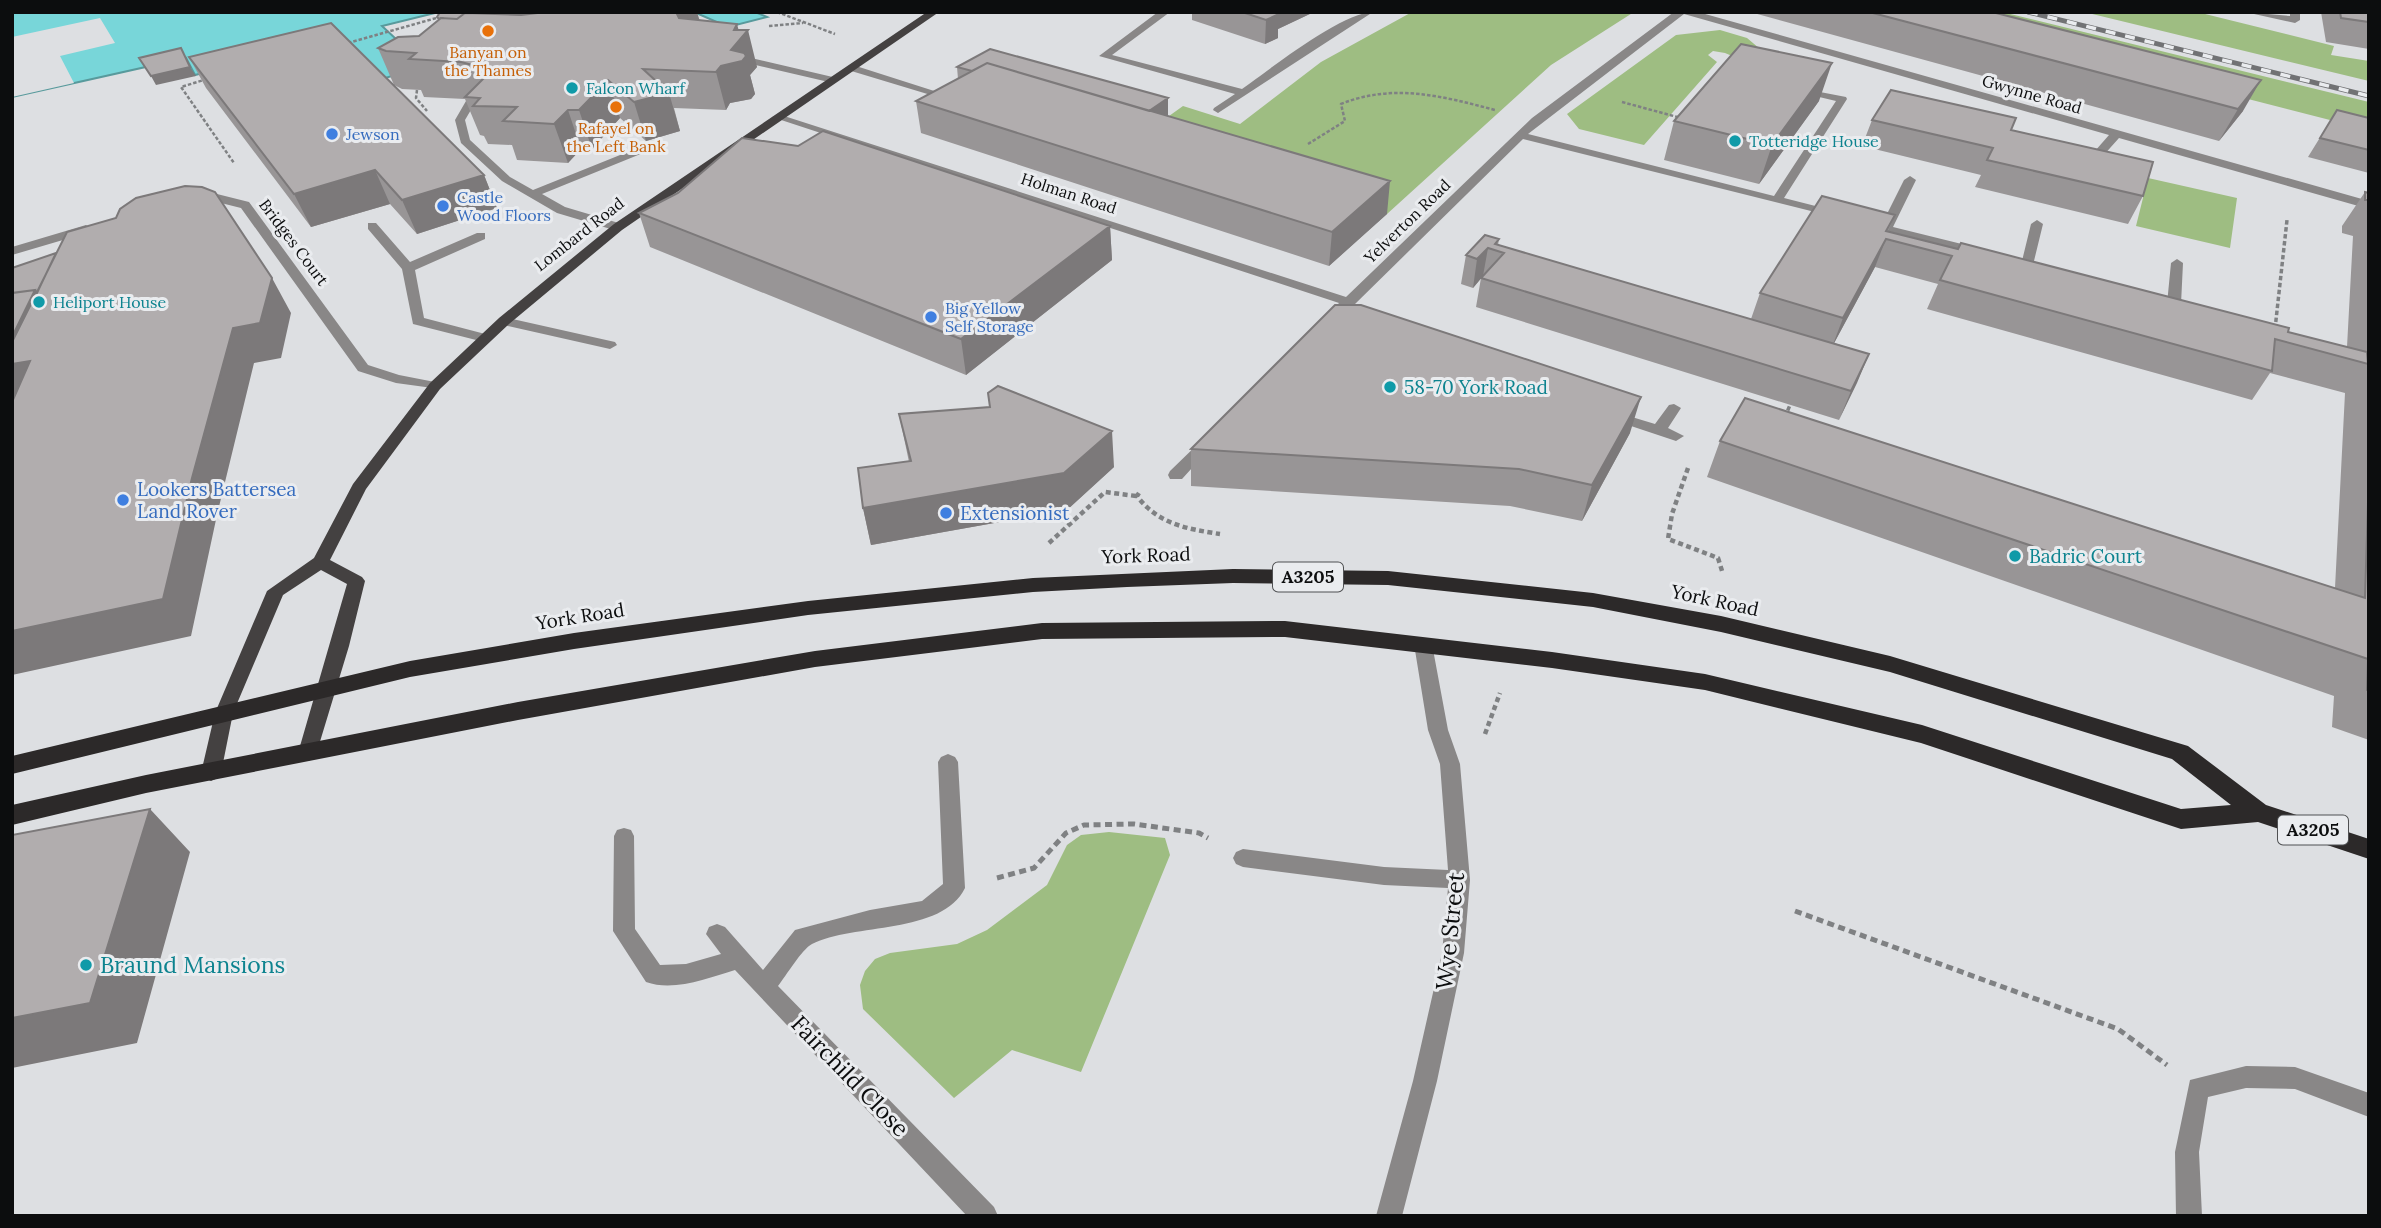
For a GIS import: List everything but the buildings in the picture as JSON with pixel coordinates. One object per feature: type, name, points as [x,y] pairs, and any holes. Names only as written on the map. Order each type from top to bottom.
[{"type":"highway","name":"York Road","points":[[12,765],[410,669],[573,641],[808,608],[1033,585],[1233,576],[1388,578],[1593,600],[1721,624],[1890,664],[2180,752],[2258,812],[2369,849]]},
{"type":"highway","name":"York Road","points":[[12,815],[518,711],[815,659],[1042,631],[1285,629],[1423,644],[1705,682],[1922,734],[2181,819],[2258,812]]},
{"type":"main road","name":"Lombard Road","points":[[211,773],[224,713],[276,591],[320,562],[359,488],[435,386],[484,338],[618,227],[934,12]]},
{"type":"main road","points":[[307,753],[325,690],[347,631],[356,581],[320,562]]},
{"type":"street","points":[[1165,12],[1104,56],[1241,92]]},
{"type":"street","points":[[1218,110],[1241,92],[1368,12]]},
{"type":"street","name":"Yelverton Road","points":[[1331,325],[1349,302],[1536,120],[1679,12]]},
{"type":"street","name":"Gwynne Road","points":[[1687,12],[2369,205]]},
{"type":"street","points":[[2250,12],[2295,20],[2295,12]]},
{"type":"street","points":[[724,54],[833,80]]},
{"type":"street","points":[[852,68],[948,97]]},
{"type":"street","points":[[1777,200],[1842,99],[1780,85]]},
{"type":"street","points":[[470,103],[460,120],[465,141],[506,179],[561,210],[618,227]]},
{"type":"street","name":"Holman Road","points":[[777,117],[1349,302]]},
{"type":"street","points":[[2072,148],[2098,155],[2116,134]]},
{"type":"street","points":[[1521,135],[1989,255]]},
{"type":"street","points":[[533,194],[644,149]]},
{"type":"street","points":[[1886,229],[1910,180]]},
{"type":"street","name":"Bridges Court","points":[[188,201],[214,197],[245,205],[363,368],[396,379],[435,386]]},
{"type":"street","points":[[12,251],[100,224]]},
{"type":"street","points":[[2027,265],[2037,224]]},
{"type":"street","points":[[372,226],[408,268],[418,321],[484,338]]},
{"type":"street","points":[[408,268],[481,236]]},
{"type":"street","points":[[2174,304],[2177,262]]},
{"type":"street","points":[[504,321],[610,345]]},
{"type":"street","points":[[1593,408],[1676,436]]},
{"type":"street","points":[[1659,430],[1674,408]]},
{"type":"street","points":[[1176,475],[1214,436]]},
{"type":"street","name":"Wye Street","points":[[1389,1216],[1425,1081],[1453,953],[1459,880],[1450,764],[1438,730],[1423,644]]},
{"type":"street","points":[[764,987],[803,937],[870,919],[927,909],[954,888],[948,762]]},
{"type":"street","points":[[624,836],[624,931],[654,975],[686,974],[740,959]]},
{"type":"street","points":[[1243,858],[1384,876],[1459,880]]},
{"type":"street","name":"Fairchild Close","points":[[718,934],[764,987],[985,1216]]},
{"type":"street","points":[[2189,1216],[2187,1152],[2198,1088],[2246,1077],[2295,1078],[2369,1105]]},
{"type":"path","points":[[777,12],[881,49]]},
{"type":"path","points":[[338,46],[445,15]]},
{"type":"path","points":[[422,21],[426,30]]},
{"type":"path","points":[[212,78],[181,87],[234,163],[214,197]]},
{"type":"path","points":[[1574,89],[1682,118]]},
{"type":"path","points":[[1308,144],[1345,121],[1341,104],[1362,93],[1404,90],[1536,120]]},
{"type":"path","points":[[2263,328],[2275,331],[2291,183]]},
{"type":"path","points":[[1780,426],[1790,405]]},
{"type":"path","points":[[1676,436],[1697,442],[1672,514],[1668,539],[1718,558],[1723,574]]},
{"type":"path","points":[[1137,496],[1154,478],[1176,475]]},
{"type":"path","points":[[1033,585],[1041,551],[1105,492],[1137,496]]},
{"type":"path","points":[[1137,496],[1146,511],[1169,524],[1228,535]]},
{"type":"path","points":[[954,845],[992,880],[1038,866],[1054,843],[1069,831],[1085,824],[1104,822],[1199,833],[1243,858]]},
{"type":"path","points":[[1795,911],[2118,1029],[2198,1088]]},
{"type":"green space","points":[[1412,12],[1634,12],[1551,65],[1387,214],[1137,139],[1183,106],[1240,124],[1321,62]]},
{"type":"green space","points":[[1909,12],[2002,12],[2369,102],[2369,130]]},
{"type":"green space","points":[[2084,12],[2197,12],[2334,46],[2331,55],[2369,61],[2369,81]]},
{"type":"green space","points":[[1720,30],[1747,38],[1804,86],[1725,53],[1713,51],[1708,55],[1717,62],[1644,145],[1579,129],[1567,114],[1676,35]]},
{"type":"green space","points":[[2148,178],[2237,198],[2230,248],[2136,226]]},
{"type":"green space","points":[[1109,832],[1165,838],[1170,855],[1081,1072],[1012,1050],[954,1098],[863,1009],[860,985],[865,971],[875,959],[890,953],[957,944],[987,930],[1047,885],[1067,845],[1081,835]]},
{"type":"water","points":[[12,12],[439,12],[382,26],[425,66],[382,79],[272,55],[195,75],[186,58],[12,97]]},
{"type":"water","points":[[694,12],[755,12],[767,17],[728,27]]},
{"type":"pier","points":[[100,18],[115,43],[60,56],[74,83],[12,97],[12,37]]},
{"type":"railway","points":[[2028,12],[2369,96]]},
{"type":"place","name":"Banyan on the Thames","points":[[488,31]]},
{"type":"place","name":"Falcon Wharf","points":[[572,88]]},
{"type":"place","name":"Rafayel on the Left Bank","points":[[616,107]]},
{"type":"place","name":"Jewson","points":[[332,134]]},
{"type":"place","name":"Totteridge House","points":[[1735,141]]},
{"type":"place","name":"Castle Wood Floors","points":[[443,206]]},
{"type":"place","name":"Heliport House","points":[[39,302]]},
{"type":"place","name":"Big Yellow Self Storage","points":[[931,317]]},
{"type":"place","name":"58-70 York Road","points":[[1390,387]]},
{"type":"place","name":"Lookers Battersea Land Rover","points":[[123,500]]},
{"type":"place","name":"Extensionist","points":[[946,513]]},
{"type":"place","name":"Badric Court","points":[[2015,556]]},
{"type":"place","name":"Braund Mansions","points":[[86,965]]}]
